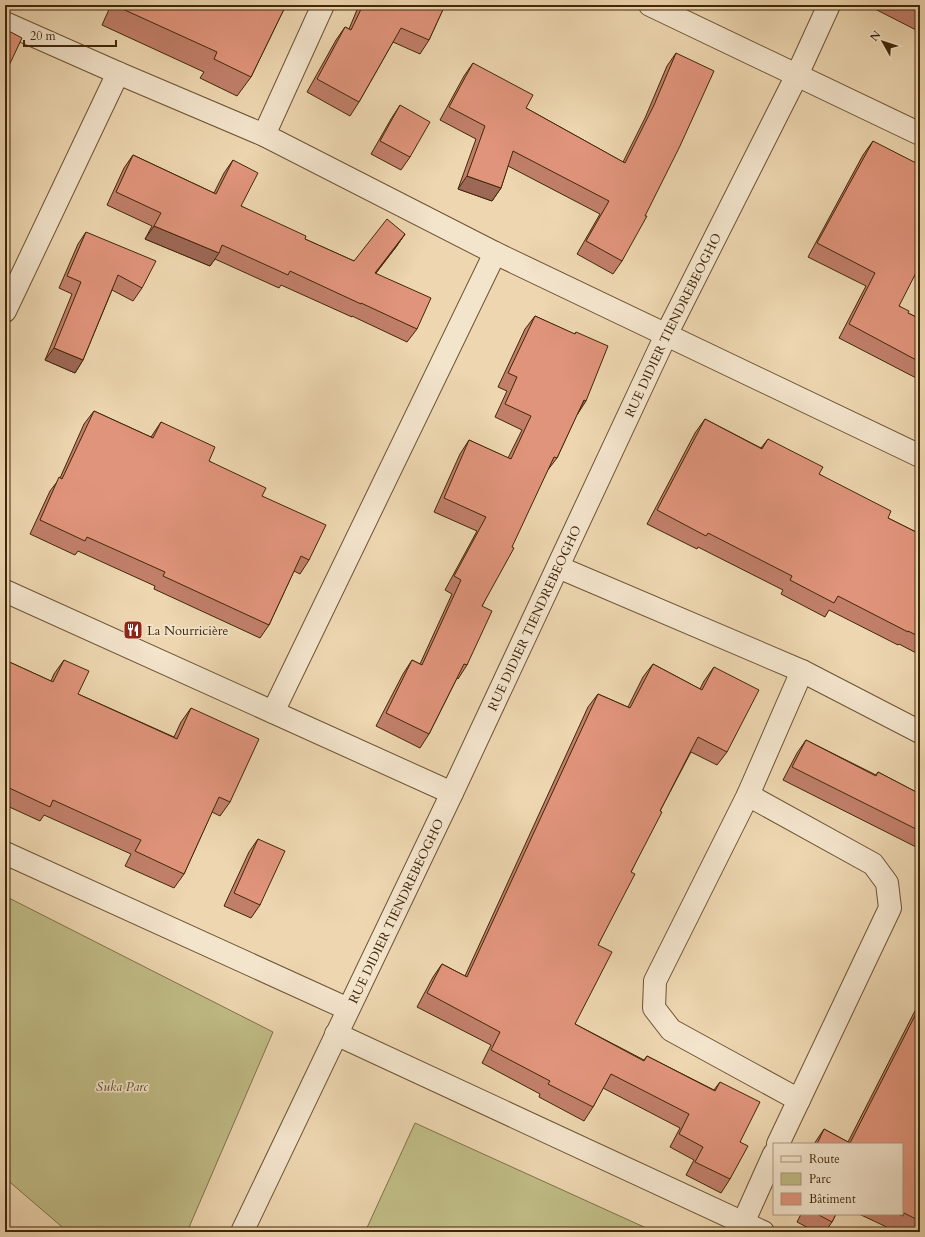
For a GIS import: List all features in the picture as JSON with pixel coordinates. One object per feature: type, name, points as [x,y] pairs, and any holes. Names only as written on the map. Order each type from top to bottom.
[{"type":"street","points":[[264,135],[323,5]]},
{"type":"street","points":[[650,5],[920,134]]},
{"type":"street","name":"RUE DIDIER TIENDREBEOGHO","points":[[242,1232],[452,793],[666,335],[797,74],[829,5]]},
{"type":"street","points":[[5,23],[264,135],[495,253],[920,456]]},
{"type":"street","points":[[5,311],[118,73]]},
{"type":"street","points":[[273,712],[495,253]]},
{"type":"street","points":[[558,566],[802,671],[920,732]]},
{"type":"street","points":[[5,591],[452,793]]},
{"type":"street","points":[[799,1100],[671,1030],[654,1008],[655,981],[748,794],[802,671]]},
{"type":"street","points":[[748,794],[873,864],[887,883],[890,908],[778,1143]]},
{"type":"street","points":[[5,854],[348,1009]]},
{"type":"street","points":[[336,1034],[763,1232]]},
{"type":"street","points":[[743,1222],[773,1156]]},
{"type":"green space","name":"Suka Parc","points":[[5,896],[273,1032],[187,1232],[68,1232],[5,1178]]},
{"type":"green space","points":[[415,1123],[655,1232],[365,1232]]},
{"type":"building","points":[[116,5],[286,5],[251,77],[214,59],[217,52]]},
{"type":"building","points":[[363,5],[445,5],[429,40],[401,28],[359,102],[317,79],[345,27],[351,30]]},
{"type":"building","points":[[5,29],[22,38],[5,74]]},
{"type":"building","points":[[676,53],[714,71],[680,146],[645,216],[647,216],[622,261],[586,241],[609,201],[513,151],[501,188],[467,176],[485,126],[449,107],[473,63],[533,95],[526,108],[625,163],[654,105]]},
{"type":"building","points":[[400,105],[430,122],[410,157],[380,141]]},
{"type":"building","points":[[873,141],[920,165],[920,265],[899,306],[909,311],[908,313],[920,319],[920,362],[849,324],[875,273],[817,243]]},
{"type":"building","points":[[133,155],[216,194],[233,160],[258,173],[241,206],[306,236],[305,239],[354,261],[387,219],[405,234],[375,273],[431,298],[417,329],[290,271],[288,275],[222,245],[219,253],[154,226],[161,213],[116,192]]},
{"type":"building","points":[[86,232],[156,261],[142,288],[118,275],[83,360],[54,348],[81,282],[67,276]]},
{"type":"building","points":[[535,316],[575,334],[576,332],[608,346],[586,401],[584,400],[557,458],[554,457],[512,547],[514,548],[482,606],[492,611],[467,665],[464,664],[429,734],[386,713],[412,660],[422,665],[461,580],[454,576],[486,517],[444,498],[469,440],[511,459],[531,416],[505,404],[517,377],[508,373]]},
{"type":"building","points":[[94,411],[153,438],[161,422],[215,447],[209,461],[266,488],[262,496],[326,525],[309,560],[301,556],[269,625],[163,576],[165,572],[87,537],[85,541],[40,520],[59,477],[62,479]]},
{"type":"building","points":[[705,419],[762,449],[768,439],[823,467],[819,474],[891,511],[888,518],[920,534],[920,637],[838,596],[834,603],[790,580],[792,576],[708,533],[706,536],[657,510]]},
{"type":"building","points":[[5,660],[53,682],[64,660],[89,671],[78,694],[177,739],[191,708],[259,739],[230,802],[219,797],[184,874],[135,851],[141,840],[53,800],[50,807],[5,786]]},
{"type":"building","points":[[653,664],[702,690],[714,667],[759,690],[727,752],[698,737],[631,872],[635,874],[598,945],[612,952],[575,1024],[644,1061],[647,1056],[715,1091],[720,1082],[760,1102],[740,1142],[748,1146],[730,1179],[695,1162],[703,1147],[679,1134],[689,1114],[611,1074],[593,1107],[548,1084],[550,1081],[491,1050],[500,1032],[427,993],[442,964],[467,977],[598,694],[630,708]]},
{"type":"building","points":[[806,740],[876,776],[878,772],[920,794],[920,831],[792,767]]},
{"type":"building","points":[[258,839],[285,851],[260,905],[234,893]]},
{"type":"building","points":[[920,1006],[920,1221],[904,1213],[903,1216],[900,1215],[903,1215],[903,1143],[850,1143]]},
{"type":"building","points":[[824,1129],[850,1143],[817,1143]]},
{"type":"building","points":[[819,1215],[836,1215],[832,1222]]},
{"type":"place","name":"La Nourricière","points":[[133,630]]}]
